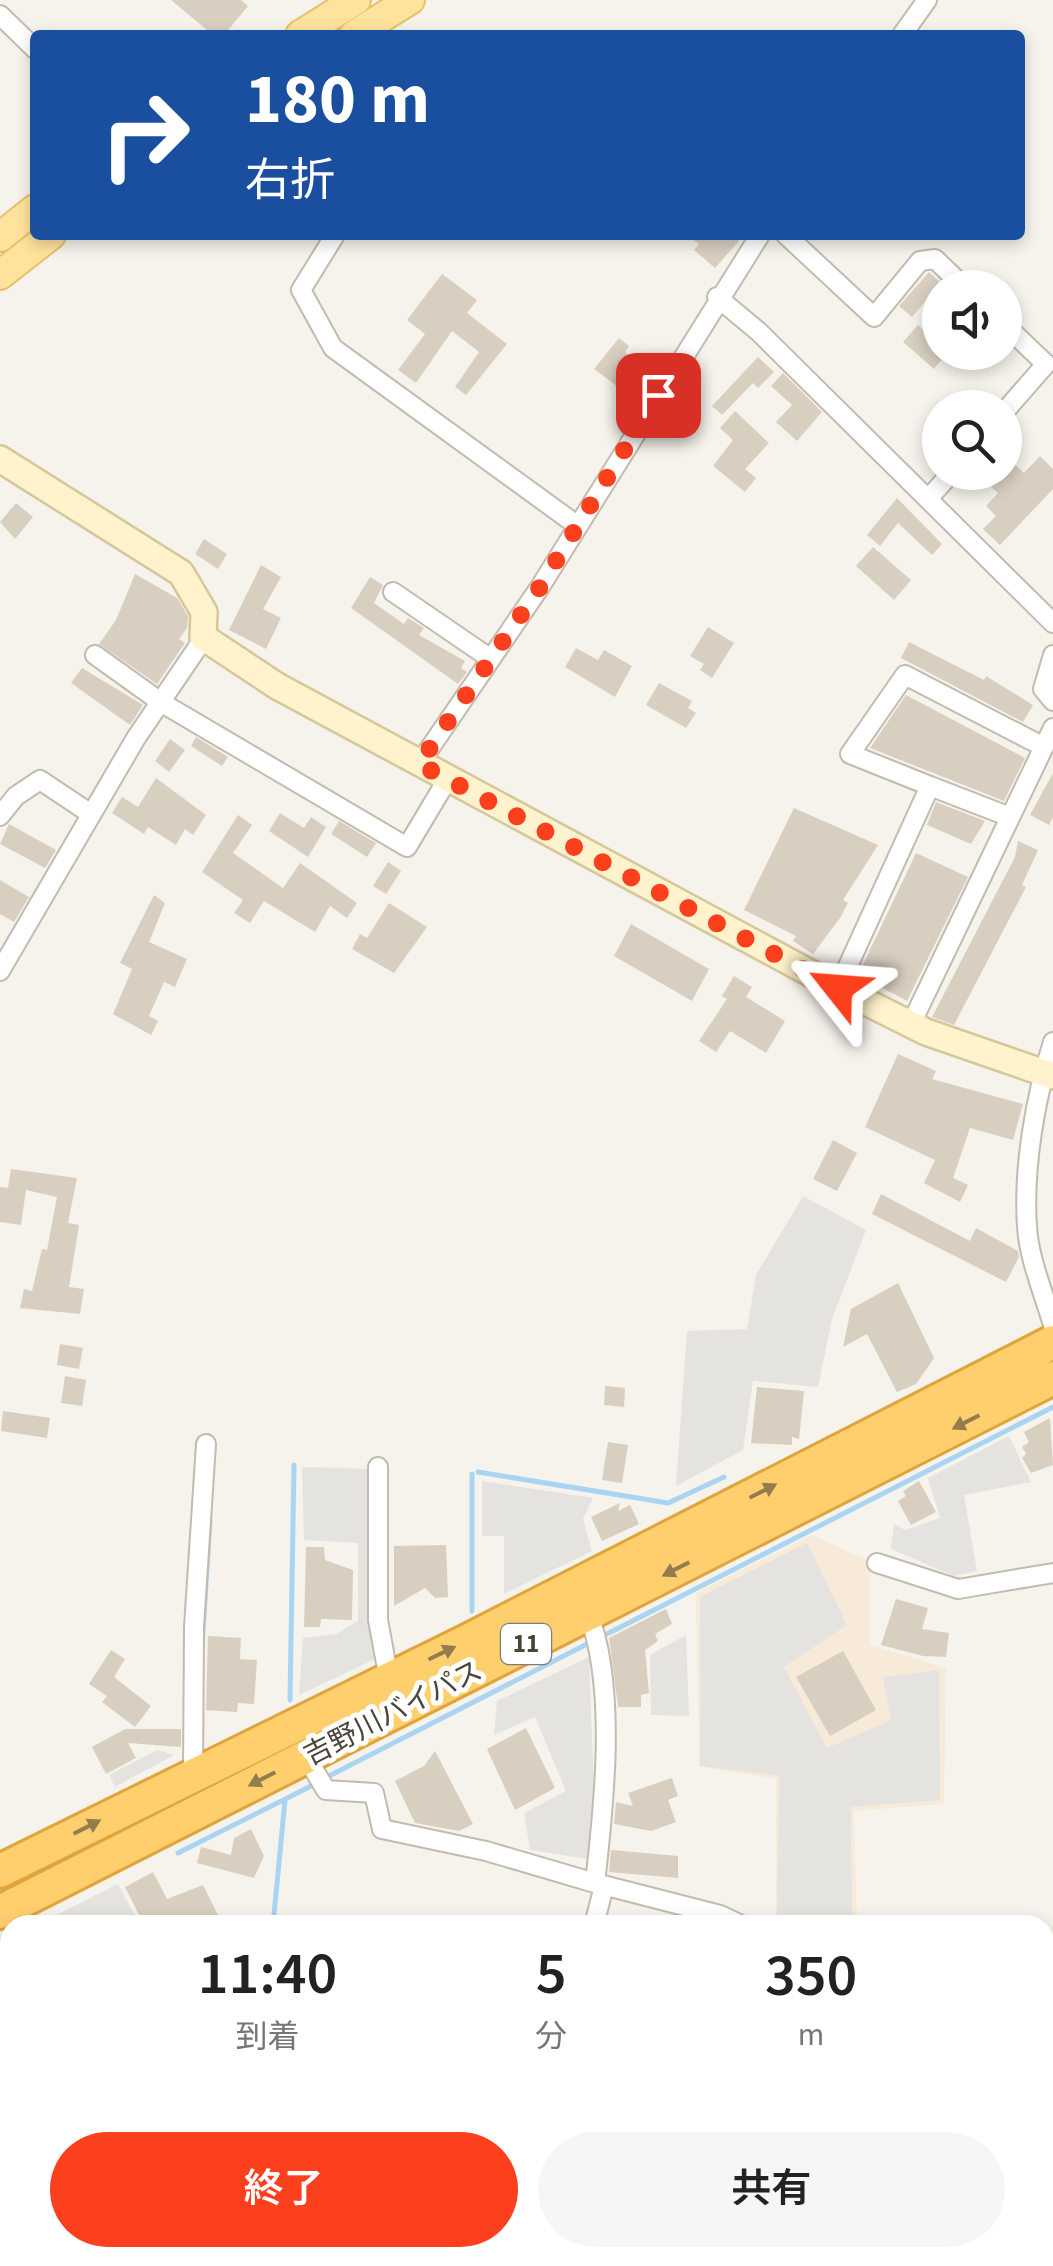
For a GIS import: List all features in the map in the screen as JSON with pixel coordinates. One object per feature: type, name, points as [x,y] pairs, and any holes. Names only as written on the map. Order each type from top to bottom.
[{"type":"highway","name":"吉野川バイパス","points":[[0,1872],[1053,1342]]},
{"type":"highway","name":"吉野川バイパス","points":[[0,1912],[316,1774],[594,1630],[1053,1378]]},
{"type":"main road","points":[[308,30],[356,0]]},
{"type":"main road","points":[[362,30],[410,0]]},
{"type":"main road","points":[[0,238],[30,213]]},
{"type":"main road","points":[[0,275],[45,240]]},
{"type":"street","points":[[905,30],[919,3]]},
{"type":"street","points":[[0,15],[30,43]]},
{"type":"street","points":[[332,240],[301,290],[333,348],[578,526]]},
{"type":"street","points":[[419,764],[578,526],[757,240]]},
{"type":"street","points":[[791,240],[874,317],[920,262],[935,259],[946,270]]},
{"type":"street","points":[[718,297],[1053,623]]},
{"type":"street","points":[[1022,341],[1046,364],[1022,392]]},
{"type":"street","points":[[0,459],[181,573],[204,612],[204,638],[91,814],[0,971]]},
{"type":"street","points":[[928,500],[937,490]]},
{"type":"street","points":[[393,592],[491,659]]},
{"type":"street","points":[[204,638],[278,686],[447,780],[838,988],[1004,1062],[1048,1074]]},
{"type":"street","points":[[95,655],[162,703],[407,847],[447,780]]},
{"type":"street","points":[[1053,655],[1043,688],[1053,701]]},
{"type":"street","points":[[1010,817],[850,754],[904,675],[1044,747]]},
{"type":"street","points":[[912,1024],[1053,728]]},
{"type":"street","points":[[0,816],[16,796],[40,780],[91,814]]},
{"type":"street","points":[[838,988],[930,786]]},
{"type":"street","points":[[1053,1042],[1027,1186],[1027,1230],[1053,1325]]},
{"type":"street","points":[[193,1774],[194,1627],[206,1444]]},
{"type":"street","points":[[378,1466],[378,1620],[389,1678]]},
{"type":"street","points":[[877,1563],[958,1589],[1053,1573]]},
{"type":"street","points":[[594,1630],[604,1733],[595,1915]]},
{"type":"street","points":[[316,1774],[374,1793],[382,1829],[486,1851],[720,1915]]},
{"type":"shaded area","points":[[803,1196],[866,1230],[832,1319],[818,1387],[753,1381],[743,1450],[676,1486],[687,1331],[747,1329],[756,1275]]},
{"type":"shaded area","points":[[1009,1436],[1031,1482],[964,1495],[977,1571],[954,1576],[891,1549],[894,1524],[905,1530],[940,1518],[928,1478]]},
{"type":"shaded area","points":[[302,1467],[372,1469],[375,1659],[299,1695],[303,1638],[336,1634],[358,1621],[358,1543],[304,1540]]},
{"type":"shaded area","points":[[482,1481],[593,1498],[583,1519],[592,1551],[504,1594],[504,1536],[482,1536]]},
{"type":"shaded area","points":[[813,1535],[870,1562],[870,1645],[946,1668],[944,1804],[854,1811],[857,1915],[776,1915],[776,1779],[699,1766],[696,1593]]},
{"type":"shaded area","points":[[807,1543],[847,1625],[784,1667],[827,1748],[891,1720],[883,1677],[939,1670],[940,1800],[851,1807],[852,1915],[777,1915],[779,1776],[700,1766],[700,1597]]},
{"type":"shaded area","points":[[686,1635],[689,1716],[651,1715],[650,1655]]},
{"type":"shaded area","points":[[589,1657],[594,1790],[588,1859],[530,1850],[524,1813],[566,1791],[535,1717],[494,1735],[497,1701]]},
{"type":"shaded area","points":[[157,1750],[174,1755],[115,1787],[109,1775]]},
{"type":"shaded area","points":[[118,1884],[135,1915],[57,1915]]},
{"type":"building","points":[[171,0],[241,0],[248,6],[228,30],[207,30]]},
{"type":"building","points":[[694,240],[739,241],[715,268],[694,250],[699,244]]},
{"type":"building","points":[[442,274],[477,300],[467,313],[507,344],[466,395],[455,387],[479,352],[452,331],[416,383],[398,370],[425,334],[407,320]]},
{"type":"building","points":[[922,280],[922,305],[912,317],[899,306]]},
{"type":"building","points":[[918,325],[922,329],[922,359],[903,342]]},
{"type":"building","points":[[619,338],[629,346],[625,352],[649,373],[630,396],[594,369]]},
{"type":"building","points":[[758,357],[774,372],[758,388],[753,383],[722,415],[712,406]]},
{"type":"building","points":[[783,373],[822,412],[797,441],[776,422],[792,405],[771,386]]},
{"type":"building","points":[[735,411],[769,443],[745,469],[756,478],[745,492],[713,466],[733,440],[720,428]]},
{"type":"building","points":[[1040,456],[1053,469],[1053,489],[1000,545],[983,529],[996,516],[986,506],[998,493],[995,490],[1022,490],[1022,471]]},
{"type":"building","points":[[897,498],[942,544],[932,555],[898,523],[880,546],[867,535]]},
{"type":"building","points":[[16,503],[33,517],[15,539],[0,522]]},
{"type":"building","points":[[204,539],[227,554],[218,569],[195,554]]},
{"type":"building","points":[[873,547],[911,580],[894,600],[856,566]]},
{"type":"building","points":[[261,565],[281,577],[263,609],[281,618],[266,649],[229,630]]},
{"type":"building","points":[[135,574],[177,598],[188,616],[187,628],[179,639],[185,643],[157,684],[99,644],[116,620]]},
{"type":"building","points":[[370,577],[383,585],[374,603],[404,624],[408,618],[424,628],[419,635],[465,661],[461,668],[467,672],[458,684],[351,608]]},
{"type":"building","points":[[708,627],[734,643],[712,678],[700,670],[704,664],[690,656]]},
{"type":"building","points":[[909,642],[984,680],[986,676],[1033,705],[1023,722],[901,658]]},
{"type":"building","points":[[576,648],[598,660],[604,650],[632,666],[615,697],[565,667]]},
{"type":"building","points":[[82,668],[143,705],[130,725],[71,683]]},
{"type":"building","points":[[659,683],[692,701],[688,708],[696,713],[686,728],[646,705]]},
{"type":"building","points":[[906,695],[1025,758],[1004,801],[870,748]]},
{"type":"building","points":[[196,737],[228,757],[222,766],[191,746]]},
{"type":"building","points":[[170,739],[185,750],[169,772],[155,761]]},
{"type":"building","points":[[1053,773],[1053,817],[1049,825],[1030,815]]},
{"type":"building","points":[[156,778],[206,815],[193,835],[185,829],[176,845],[148,827],[144,834],[112,813],[122,797],[138,807]]},
{"type":"building","points":[[936,802],[985,821],[971,844],[927,825]]},
{"type":"building","points":[[794,808],[878,845],[843,900],[848,903],[840,918],[813,954],[793,941],[796,936],[744,910]]},
{"type":"building","points":[[280,813],[304,828],[311,817],[326,827],[308,857],[269,831]]},
{"type":"building","points":[[238,815],[252,825],[233,853],[283,888],[300,863],[357,903],[347,918],[330,906],[315,932],[264,901],[250,923],[234,913],[243,900],[202,872]]},
{"type":"building","points":[[339,821],[376,843],[367,857],[331,834]]},
{"type":"building","points":[[9,824],[56,850],[45,868],[0,844]]},
{"type":"building","points":[[1018,841],[1038,850],[1022,885],[1026,887],[954,1025],[932,1017],[1015,857]]},
{"type":"building","points":[[916,853],[968,877],[907,1001],[858,975]]},
{"type":"building","points":[[388,862],[401,871],[386,894],[373,886]]},
{"type":"building","points":[[0,880],[29,897],[14,922],[0,914]]},
{"type":"building","points":[[154,895],[165,903],[149,942],[187,959],[175,987],[164,982],[149,1016],[158,1021],[151,1035],[113,1014],[132,969],[120,963]]},
{"type":"building","points":[[389,903],[427,927],[394,973],[352,949],[360,934],[367,938]]},
{"type":"building","points":[[631,924],[709,969],[692,1001],[614,956]]},
{"type":"building","points":[[734,976],[752,987],[746,997],[785,1021],[766,1053],[730,1031],[716,1052],[699,1041],[727,999],[722,996]]},
{"type":"building","points":[[898,1054],[936,1071],[932,1079],[1023,1104],[1013,1140],[970,1128],[953,1178],[968,1185],[960,1202],[924,1183],[935,1160],[865,1127]]},
{"type":"building","points":[[833,1140],[857,1153],[837,1191],[813,1179]]},
{"type":"building","points":[[11,1169],[77,1178],[68,1223],[79,1225],[69,1287],[84,1289],[80,1314],[20,1308],[24,1289],[32,1291],[42,1249],[47,1250],[57,1197],[26,1190],[21,1225],[0,1222],[0,1187],[8,1188]]},
{"type":"building","points":[[881,1194],[970,1241],[976,1228],[1018,1251],[1019,1257],[1006,1282],[872,1214]]},
{"type":"building","points":[[898,1283],[934,1358],[916,1384],[897,1392],[867,1334],[843,1347],[851,1309]]},
{"type":"building","points":[[60,1344],[83,1348],[79,1369],[57,1365]]},
{"type":"building","points":[[65,1376],[86,1380],[82,1406],[61,1403]]},
{"type":"building","points":[[605,1386],[625,1388],[624,1407],[604,1405]]},
{"type":"building","points":[[757,1387],[804,1391],[799,1439],[792,1437],[792,1445],[751,1443]]},
{"type":"building","points":[[3,1411],[50,1418],[47,1438],[1,1431]]},
{"type":"building","points":[[1050,1418],[1053,1465],[1031,1473],[1022,1458],[1026,1454],[1022,1447],[1029,1442],[1024,1432]]},
{"type":"building","points":[[608,1442],[628,1445],[622,1483],[602,1480]]},
{"type":"building","points":[[919,1481],[936,1512],[911,1525],[898,1501],[906,1496],[903,1491]]},
{"type":"building","points":[[620,1503],[618,1511],[630,1505],[639,1524],[602,1541],[591,1517]]},
{"type":"building","points":[[446,1545],[448,1597],[435,1598],[425,1588],[394,1606],[394,1546]]},
{"type":"building","points":[[306,1547],[324,1547],[325,1560],[353,1570],[352,1620],[321,1619],[320,1627],[304,1627]]},
{"type":"building","points":[[896,1599],[928,1608],[922,1629],[949,1633],[946,1657],[923,1656],[881,1645]]},
{"type":"building","points":[[666,1609],[672,1624],[655,1634],[658,1641],[645,1650],[649,1693],[641,1695],[641,1707],[618,1707],[609,1638]]},
{"type":"building","points":[[208,1636],[241,1638],[240,1659],[257,1660],[254,1704],[238,1703],[237,1712],[206,1710]]},
{"type":"building","points":[[111,1650],[125,1659],[114,1677],[151,1706],[135,1727],[102,1702],[107,1696],[89,1684]]},
{"type":"building","points":[[843,1651],[876,1710],[830,1736],[796,1677]]},
{"type":"building","points":[[526,1728],[555,1788],[515,1810],[487,1749]]},
{"type":"building","points":[[125,1729],[181,1729],[181,1747],[128,1743],[136,1758],[106,1774],[92,1747]]},
{"type":"building","points":[[435,1751],[473,1824],[459,1831],[415,1823],[395,1781],[424,1766]]},
{"type":"building","points":[[672,1778],[678,1796],[668,1800],[676,1822],[651,1831],[614,1824],[616,1802],[633,1806],[628,1793]]},
{"type":"building","points":[[251,1829],[264,1856],[254,1878],[197,1863],[201,1847],[231,1855],[234,1838]]},
{"type":"building","points":[[611,1850],[678,1856],[678,1878],[609,1872]]},
{"type":"building","points":[[153,1872],[167,1899],[203,1885],[218,1915],[139,1915],[125,1887]]},
{"type":"waterway","points":[[601,1637],[1053,1407]]},
{"type":"waterway","points":[[290,1700],[294,1465]]},
{"type":"waterway","points":[[478,1472],[668,1503],[724,1477]]},
{"type":"waterway","points":[[472,1474],[472,1611]]},
{"type":"waterway","points":[[202,1647],[210,1520]]},
{"type":"waterway","points":[[325,1778],[591,1642]]},
{"type":"waterway","points":[[178,1853],[315,1784]]},
{"type":"waterway","points":[[274,1915],[285,1800]]},
{"type":"route","points":[[658,395],[540,587],[419,764],[838,988]]}]
